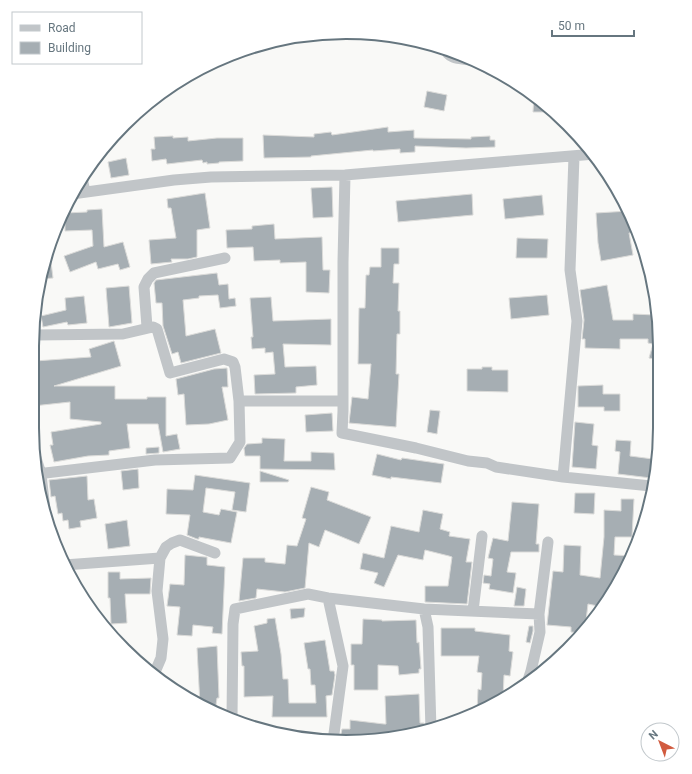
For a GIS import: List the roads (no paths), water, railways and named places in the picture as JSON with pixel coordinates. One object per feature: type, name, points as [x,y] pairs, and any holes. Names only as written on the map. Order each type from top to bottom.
[{"type":"street","points":[[80,193],[174,180],[211,177],[344,174],[586,154]]},
{"type":"street","points":[[563,477],[577,321],[570,270],[574,156]]},
{"type":"street","points":[[344,174],[342,433],[416,448],[468,461],[487,463],[496,468],[647,486]]},
{"type":"street","points":[[84,186],[85,192]]},
{"type":"street","points":[[147,328],[144,287],[148,279],[154,273],[225,258]]},
{"type":"street","points":[[40,335],[123,334],[153,327],[157,329],[170,373],[224,359],[233,362],[239,401],[240,442],[230,458],[155,460],[43,473]]},
{"type":"street","points":[[239,401],[343,401]]},
{"type":"street","points":[[473,611],[482,536]]},
{"type":"street","points":[[156,669],[161,658],[163,639],[157,591],[160,558],[166,547],[172,542],[180,540],[215,553]]},
{"type":"street","points":[[536,669],[540,632],[539,614],[548,542]]},
{"type":"street","points":[[71,564],[160,558]]},
{"type":"street","points":[[232,713],[233,624],[235,609],[308,594],[328,598],[424,610],[539,614]]},
{"type":"street","points":[[328,598],[343,666],[334,734]]},
{"type":"street","points":[[424,610],[428,627],[431,723]]}]
